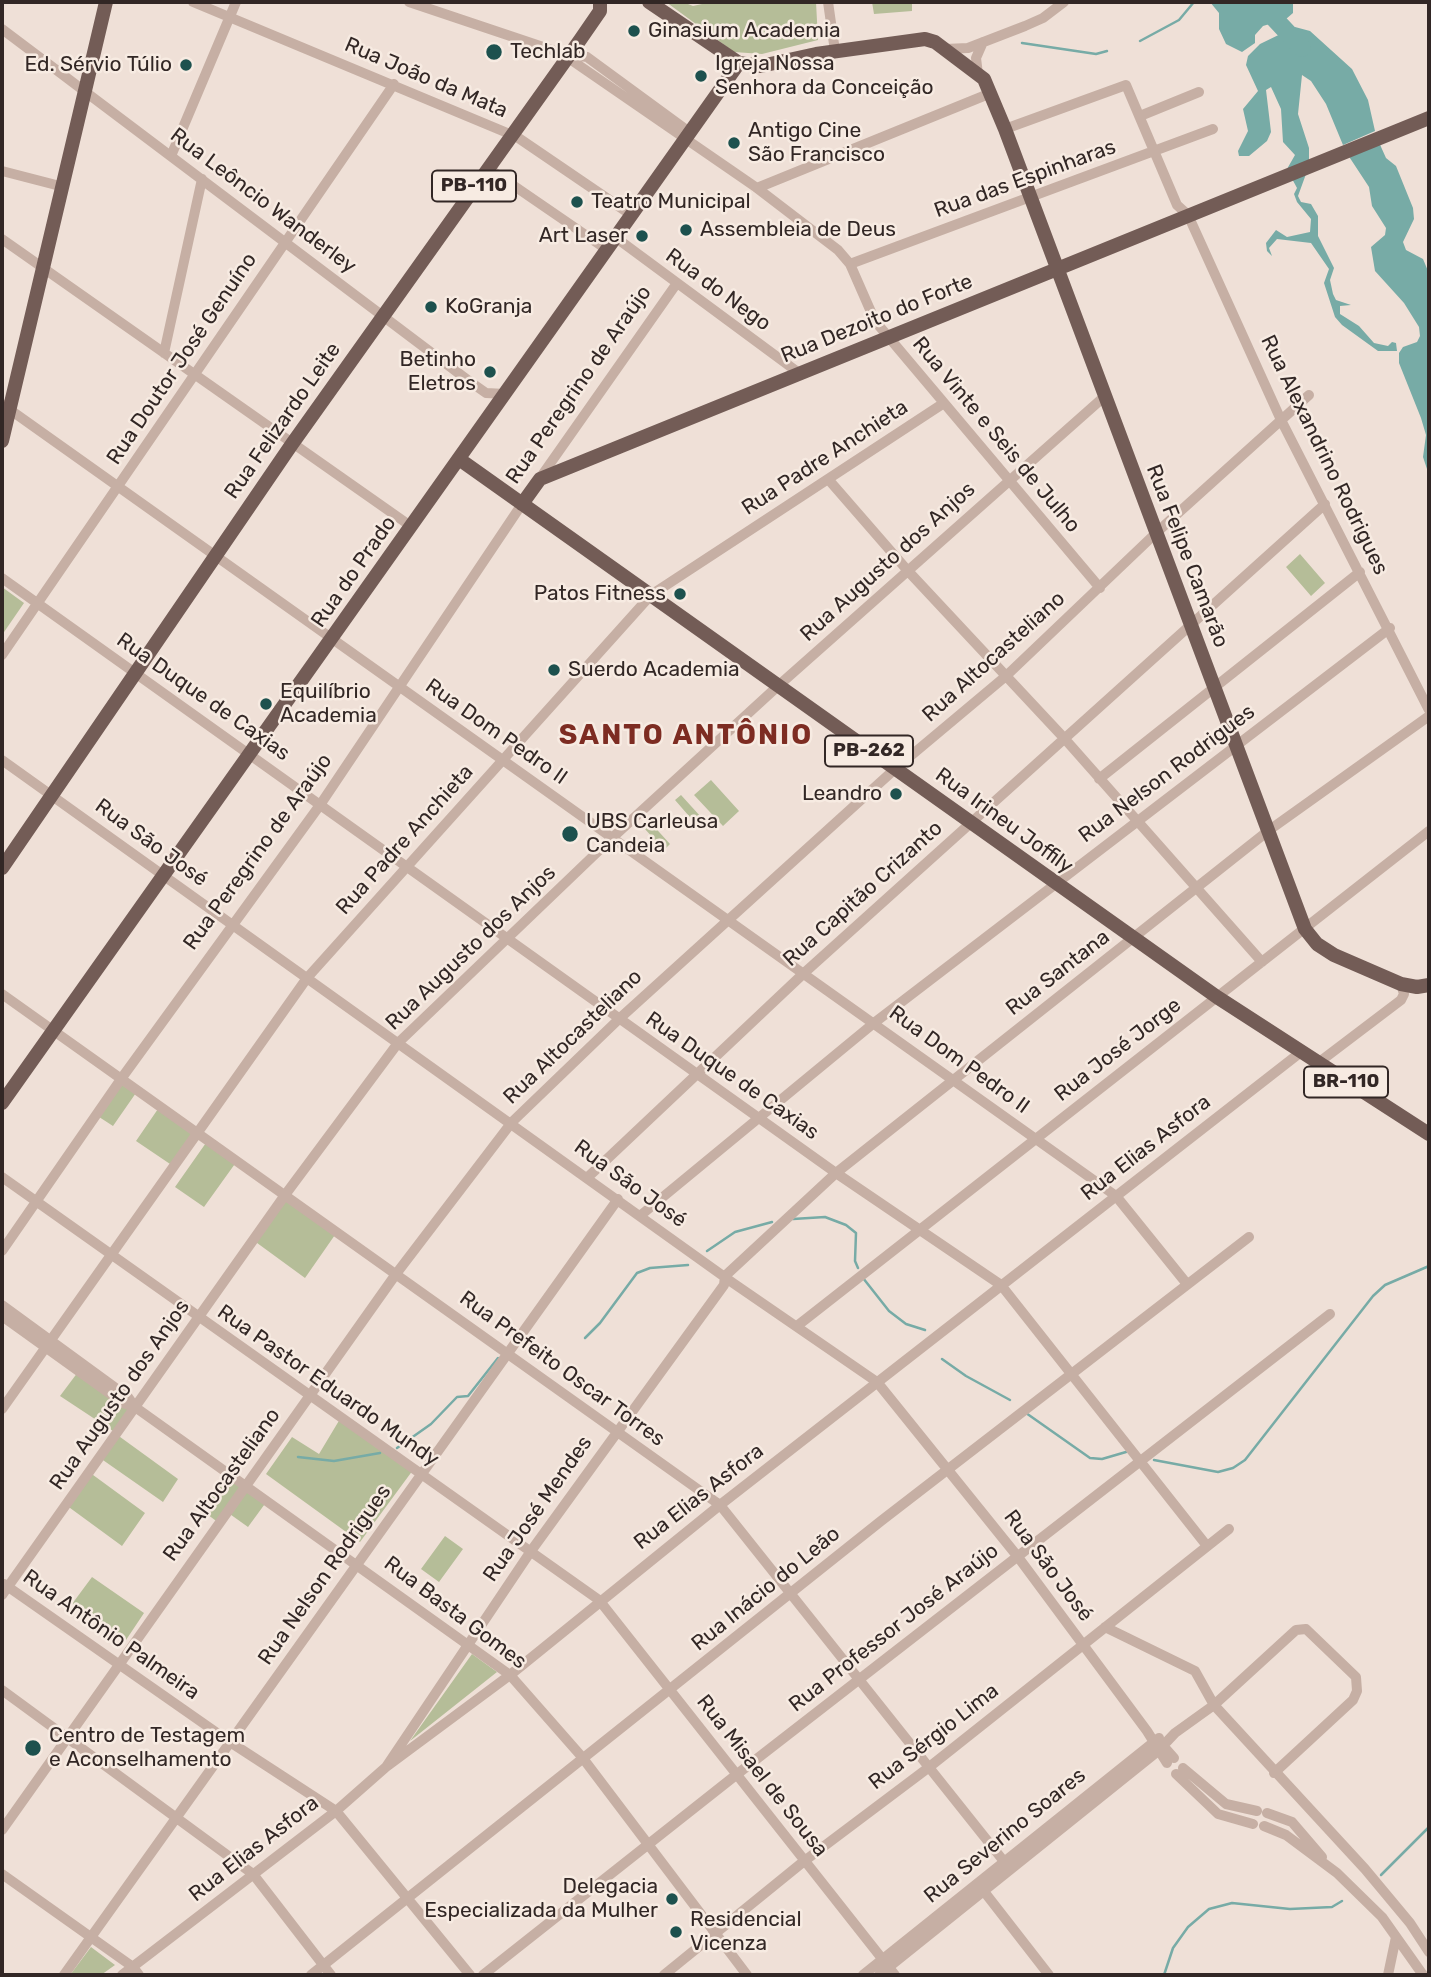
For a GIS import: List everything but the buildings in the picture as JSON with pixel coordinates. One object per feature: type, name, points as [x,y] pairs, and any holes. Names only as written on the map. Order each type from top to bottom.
[{"type":"main road","points":[[2,440],[5,406],[106,2]]},
{"type":"main road","name":"Rua Felizardo Leite","points":[[2,868],[382,315],[512,135],[565,55],[600,11],[600,2]]},
{"type":"main road","points":[[653,2],[739,64]]},
{"type":"main road","name":"Rua Felipe Camarão","points":[[739,64],[761,66],[835,51],[925,38],[945,49],[978,74],[991,93],[1005,129],[1305,929],[1317,944],[1334,956],[1401,984]]},
{"type":"main road","name":"Rua do Prado","points":[[2,1103],[412,527],[685,135],[739,64]]},
{"type":"main road","name":"Rua Dezoito do Forte","points":[[540,479],[1429,118]]},
{"type":"main road","name":"Rua Irineu Joffily","points":[[459,459],[1217,997],[1429,1134]]},
{"type":"main road","name":"Rua Peregrino de Araújo","points":[[522,504],[540,479]]},
{"type":"main road","points":[[1401,984],[1417,987],[1429,985]]},
{"type":"street","name":"Rua João da Mata","points":[[193,2],[512,135],[631,214]]},
{"type":"street","points":[[171,156],[236,2]]},
{"type":"street","name":"Rua Vinte e Seis de Julho","points":[[409,2],[565,55],[685,135],[832,245],[850,264],[870,312],[889,337],[1100,588]]},
{"type":"street","points":[[828,2],[835,51]]},
{"type":"street","points":[[945,49],[968,48],[1043,18],[1064,2]]},
{"type":"street","name":"Rua Leôncio Wanderley","points":[[2,29],[479,388],[493,395],[505,394]]},
{"type":"street","points":[[978,74],[976,58],[983,42]]},
{"type":"street","points":[[966,64],[964,57],[968,48]]},
{"type":"street","name":"Rua Doutor José Genuíno","points":[[2,655],[394,84]]},
{"type":"street","name":"Rua Alexandrino Rodrigues","points":[[1005,129],[1126,85],[1177,205],[1188,215],[1281,420],[1390,628],[1429,710]]},
{"type":"street","points":[[1140,116],[1199,92]]},
{"type":"street","points":[[757,188],[991,93]]},
{"type":"street","name":"Rua das Espinharas","points":[[850,264],[1213,129]]},
{"type":"street","name":"Rua do Nego","points":[[488,168],[677,283],[799,373]]},
{"type":"street","points":[[2,171],[60,186]]},
{"type":"street","points":[[164,353],[202,179]]},
{"type":"street","points":[[2,239],[412,527]]},
{"type":"street","name":"Rua Peregrino de Araújo","points":[[540,479],[677,283]]},
{"type":"street","name":"Rua Altocasteliano","points":[[2,1830],[396,1274],[512,1122],[619,1019],[895,769],[1006,676],[1156,533],[1309,395]]},
{"type":"street","name":"Rua Augusto dos Anjos","points":[[4,1588],[285,1195],[398,1043],[612,838],[778,686],[1105,396]]},
{"type":"street","name":"Rua Padre Anchieta","points":[[2,1409],[307,978],[651,595],[944,403]]},
{"type":"street","name":"Rua Dom Pedro II","points":[[5,406],[1116,1196],[1187,1284]]},
{"type":"street","points":[[828,479],[908,570],[1064,738],[1262,962]]},
{"type":"street","name":"Rua Peregrino de Araújo","points":[[2,1251],[121,1079],[320,805],[522,504]]},
{"type":"street","name":"Rua Capitão Crizanto","points":[[588,1177],[803,974],[1325,504]]},
{"type":"street","points":[[1099,779],[1360,572]]},
{"type":"street","name":"Rua Duque de Caxias","points":[[2,578],[836,1173],[1001,1284],[1207,1546]]},
{"type":"street","name":"Rua Nelson Rodrigues","points":[[641,1215],[874,1023],[1390,628]]},
{"type":"street","name":"Rua Santana","points":[[725,1276],[836,1173],[1268,831],[1429,716]]},
{"type":"street","name":"Rua São José","points":[[2,760],[877,1382],[949,1468],[1018,1557],[1170,1760]]},
{"type":"street","name":"Rua José Jorge","points":[[797,1326],[1429,831]]},
{"type":"street","name":"BR-110","points":[[1318,1063],[1401,1000],[1404,993],[1401,984]]},
{"type":"street","name":"Rua Prefeito Oscar Torres","points":[[2,994],[720,1505],[1007,1865]]},
{"type":"street","name":"Rua Elias Asfora","points":[[122,1975],[136,1971],[253,1874],[336,1811],[386,1767],[510,1675],[599,1600],[1301,1052]]},
{"type":"street","name":"Rua Pastor Eduardo Mundy","points":[[2,1177],[599,1600]]},
{"type":"street","name":"Rua Nelson Rodrigues","points":[[64,1975],[618,1199]]},
{"type":"street","name":"Rua Inácio do Leão","points":[[310,1975],[949,1468],[1249,1237]]},
{"type":"street","name":"Rua José Mendes","points":[[386,1767],[531,1551],[724,1285],[725,1276]]},
{"type":"street","name":"Rua Basta Gomes","points":[[2,1306],[47,1343]]},
{"type":"street","name":"Rua Professor José Araújo","points":[[483,1975],[1330,1314]]},
{"type":"street","name":"Rua Basta Gomes","points":[[2,1316],[128,1397],[135,1407],[510,1675],[582,1757],[747,1975]]},
{"type":"street","name":"Rua Sérgio Lima","points":[[664,1975],[803,1862],[928,1768],[1229,1529]]},
{"type":"street","name":"Rua Antônio Palmeira","points":[[4,1588],[336,1811],[409,1897],[470,1975]]},
{"type":"street","name":"Rua Misael de Sousa","points":[[599,1600],[889,1968]]},
{"type":"street","points":[[1105,1627],[1195,1671],[1214,1705],[1365,1869],[1410,1923],[1429,1952]]},
{"type":"street","name":"Rua Severino Soares","points":[[879,1975],[1007,1865],[1158,1744],[1214,1705],[1296,1630],[1311,1631],[1356,1677],[1357,1691],[1353,1700],[1274,1773]]},
{"type":"street","points":[[2,1690],[253,1874],[331,1975]]},
{"type":"street","points":[[1325,1863],[1292,1822],[1226,1804],[1179,1771],[1218,1814],[1286,1835],[1337,1873],[1382,1917],[1423,1975]]},
{"type":"street","points":[[2,1874],[136,1971]]},
{"type":"street","points":[[981,1887],[1048,1975]]},
{"type":"street","points":[[1388,1975],[1396,1937]]},
{"type":"street","name":"Rua Severino Soares","points":[[863,1975],[889,1968]]},
{"type":"green space","points":[[666,2],[683,2],[693,6],[711,2],[816,2],[818,40],[762,54],[734,52]]},
{"type":"green space","points":[[872,2],[912,2],[912,11],[874,14]]},
{"type":"green space","points":[[1300,554],[1325,583],[1311,596],[1286,567]]},
{"type":"green space","points":[[2,587],[24,603],[2,635]]},
{"type":"green space","points":[[711,780],[739,811],[723,826],[694,795]]},
{"type":"green space","points":[[681,795],[701,817],[695,823],[675,800]]},
{"type":"green space","points":[[650,822],[670,844],[664,850],[644,828]]},
{"type":"green space","points":[[121,1079],[138,1090],[113,1126],[96,1115]]},
{"type":"green space","points":[[160,1106],[197,1133],[173,1166],[136,1141]]},
{"type":"green space","points":[[208,1140],[237,1161],[204,1207],[175,1187]]},
{"type":"green space","points":[[285,1195],[337,1232],[305,1278],[253,1240]]},
{"type":"green space","points":[[81,1368],[132,1404],[113,1431],[60,1396]]},
{"type":"green space","points":[[340,1419],[413,1470],[360,1542],[266,1474],[292,1437],[319,1454]]},
{"type":"green space","points":[[116,1434],[178,1479],[163,1502],[100,1458]]},
{"type":"green space","points":[[89,1472],[145,1513],[122,1546],[66,1505]]},
{"type":"green space","points":[[226,1472],[267,1501],[248,1527],[227,1512],[219,1523],[200,1509]]},
{"type":"green space","points":[[445,1536],[463,1549],[439,1582],[421,1569]]},
{"type":"green space","points":[[92,1577],[144,1613],[124,1643],[72,1604]]},
{"type":"green space","points":[[472,1654],[497,1672],[410,1741]]},
{"type":"green space","points":[[91,1947],[115,1965],[101,1975],[70,1975]]},
{"type":"water","points":[[1210,2],[1292,2],[1293,13],[1286,19],[1263,26],[1255,35],[1255,43],[1242,52],[1226,44],[1219,29],[1219,13]]},
{"type":"water","points":[[1295,27],[1310,31],[1352,69],[1368,100],[1375,131],[1343,145],[1326,104],[1311,81],[1302,75],[1298,114],[1309,148],[1309,160],[1287,169],[1295,155],[1283,142],[1281,109],[1271,87],[1266,90],[1271,132],[1267,141],[1249,156],[1239,156],[1238,151],[1248,131],[1243,109],[1258,91],[1246,65],[1248,56],[1260,44]]},
{"type":"water","points":[[1377,138],[1386,158],[1396,166],[1413,208],[1414,219],[1403,242],[1406,250],[1423,259],[1428,271],[1429,475],[1423,457],[1426,435],[1399,363],[1399,353],[1403,347],[1417,342],[1420,336],[1419,327],[1404,303],[1375,271],[1371,247],[1385,235],[1386,228],[1372,206],[1369,187],[1346,152]]},
{"type":"water","points":[[1306,174],[1298,196],[1301,202],[1311,204],[1318,216],[1318,236],[1334,268],[1330,280],[1333,294],[1336,300],[1351,305],[1340,306],[1340,314],[1359,326],[1374,343],[1388,346],[1392,342],[1396,343],[1397,351],[1378,351],[1335,317],[1324,283],[1329,269],[1311,243],[1277,239],[1269,248],[1272,256],[1267,251],[1266,243],[1276,230],[1287,237],[1310,232],[1311,219],[1297,202],[1294,194],[1297,188],[1290,175]]},
{"type":"waterway","points":[[1140,41],[1179,20],[1194,2]]},
{"type":"waterway","points":[[1259,2],[1302,48]]},
{"type":"waterway","points":[[1022,43],[1096,54],[1107,51]]},
{"type":"waterway","points":[[793,1219],[825,1217],[846,1225],[856,1233],[855,1261],[858,1268]]},
{"type":"waterway","points":[[707,1251],[735,1232],[772,1222]]},
{"type":"waterway","points":[[585,1338],[600,1323],[637,1273],[650,1268],[688,1265]]},
{"type":"waterway","points":[[1154,1460],[1218,1472],[1233,1468],[1245,1460],[1373,1296],[1385,1285],[1429,1266]]},
{"type":"waterway","points":[[863,1278],[889,1311],[906,1324],[925,1330]]},
{"type":"waterway","points":[[397,1448],[431,1424],[457,1397],[468,1396],[498,1358]]},
{"type":"waterway","points":[[942,1359],[966,1376],[1010,1400]]},
{"type":"waterway","points":[[1026,1413],[1090,1458],[1102,1459],[1126,1452]]},
{"type":"waterway","points":[[298,1457],[334,1461],[380,1453]]},
{"type":"waterway","points":[[1381,1875],[1429,1827]]},
{"type":"waterway","points":[[1164,1975],[1173,1948],[1188,1927],[1209,1909],[1232,1903],[1290,1909],[1332,1907],[1342,1901]]},
{"type":"place","name":"Ginasium Academia","points":[[634,31]]},
{"type":"place","name":"Techlab","points":[[494,52]]},
{"type":"place","name":"Ed. Sérvio Túlio","points":[[186,65]]},
{"type":"place","name":"Igreja Nossa Senhora da Conceição","points":[[701,76]]},
{"type":"place","name":"Antigo Cine São Francisco","points":[[734,143]]},
{"type":"place","name":"Teatro Municipal","points":[[577,202]]},
{"type":"place","name":"Assembleia de Deus","points":[[686,230]]},
{"type":"place","name":"Art Laser","points":[[642,236]]},
{"type":"place","name":"KoGranja","points":[[431,307]]},
{"type":"place","name":"Betinho Eletros","points":[[490,372]]},
{"type":"place","name":"Patos Fitness","points":[[680,594]]},
{"type":"place","name":"Suerdo Academia","points":[[554,670]]},
{"type":"place","name":"Equilíbrio Academia","points":[[266,704]]},
{"type":"place","name":"Leandro","points":[[896,794]]},
{"type":"place","name":"UBS Carleusa Candeia","points":[[570,834]]},
{"type":"place","name":"Centro de Testagem e Aconselhamento","points":[[33,1748]]},
{"type":"place","name":"Delegacia Especializada da Mulher","points":[[672,1899]]},
{"type":"place","name":"Residencial Vicenza","points":[[676,1932]]},
{"type":"district","name":"SANTO ANTÔNIO","points":[[686,736]]}]
